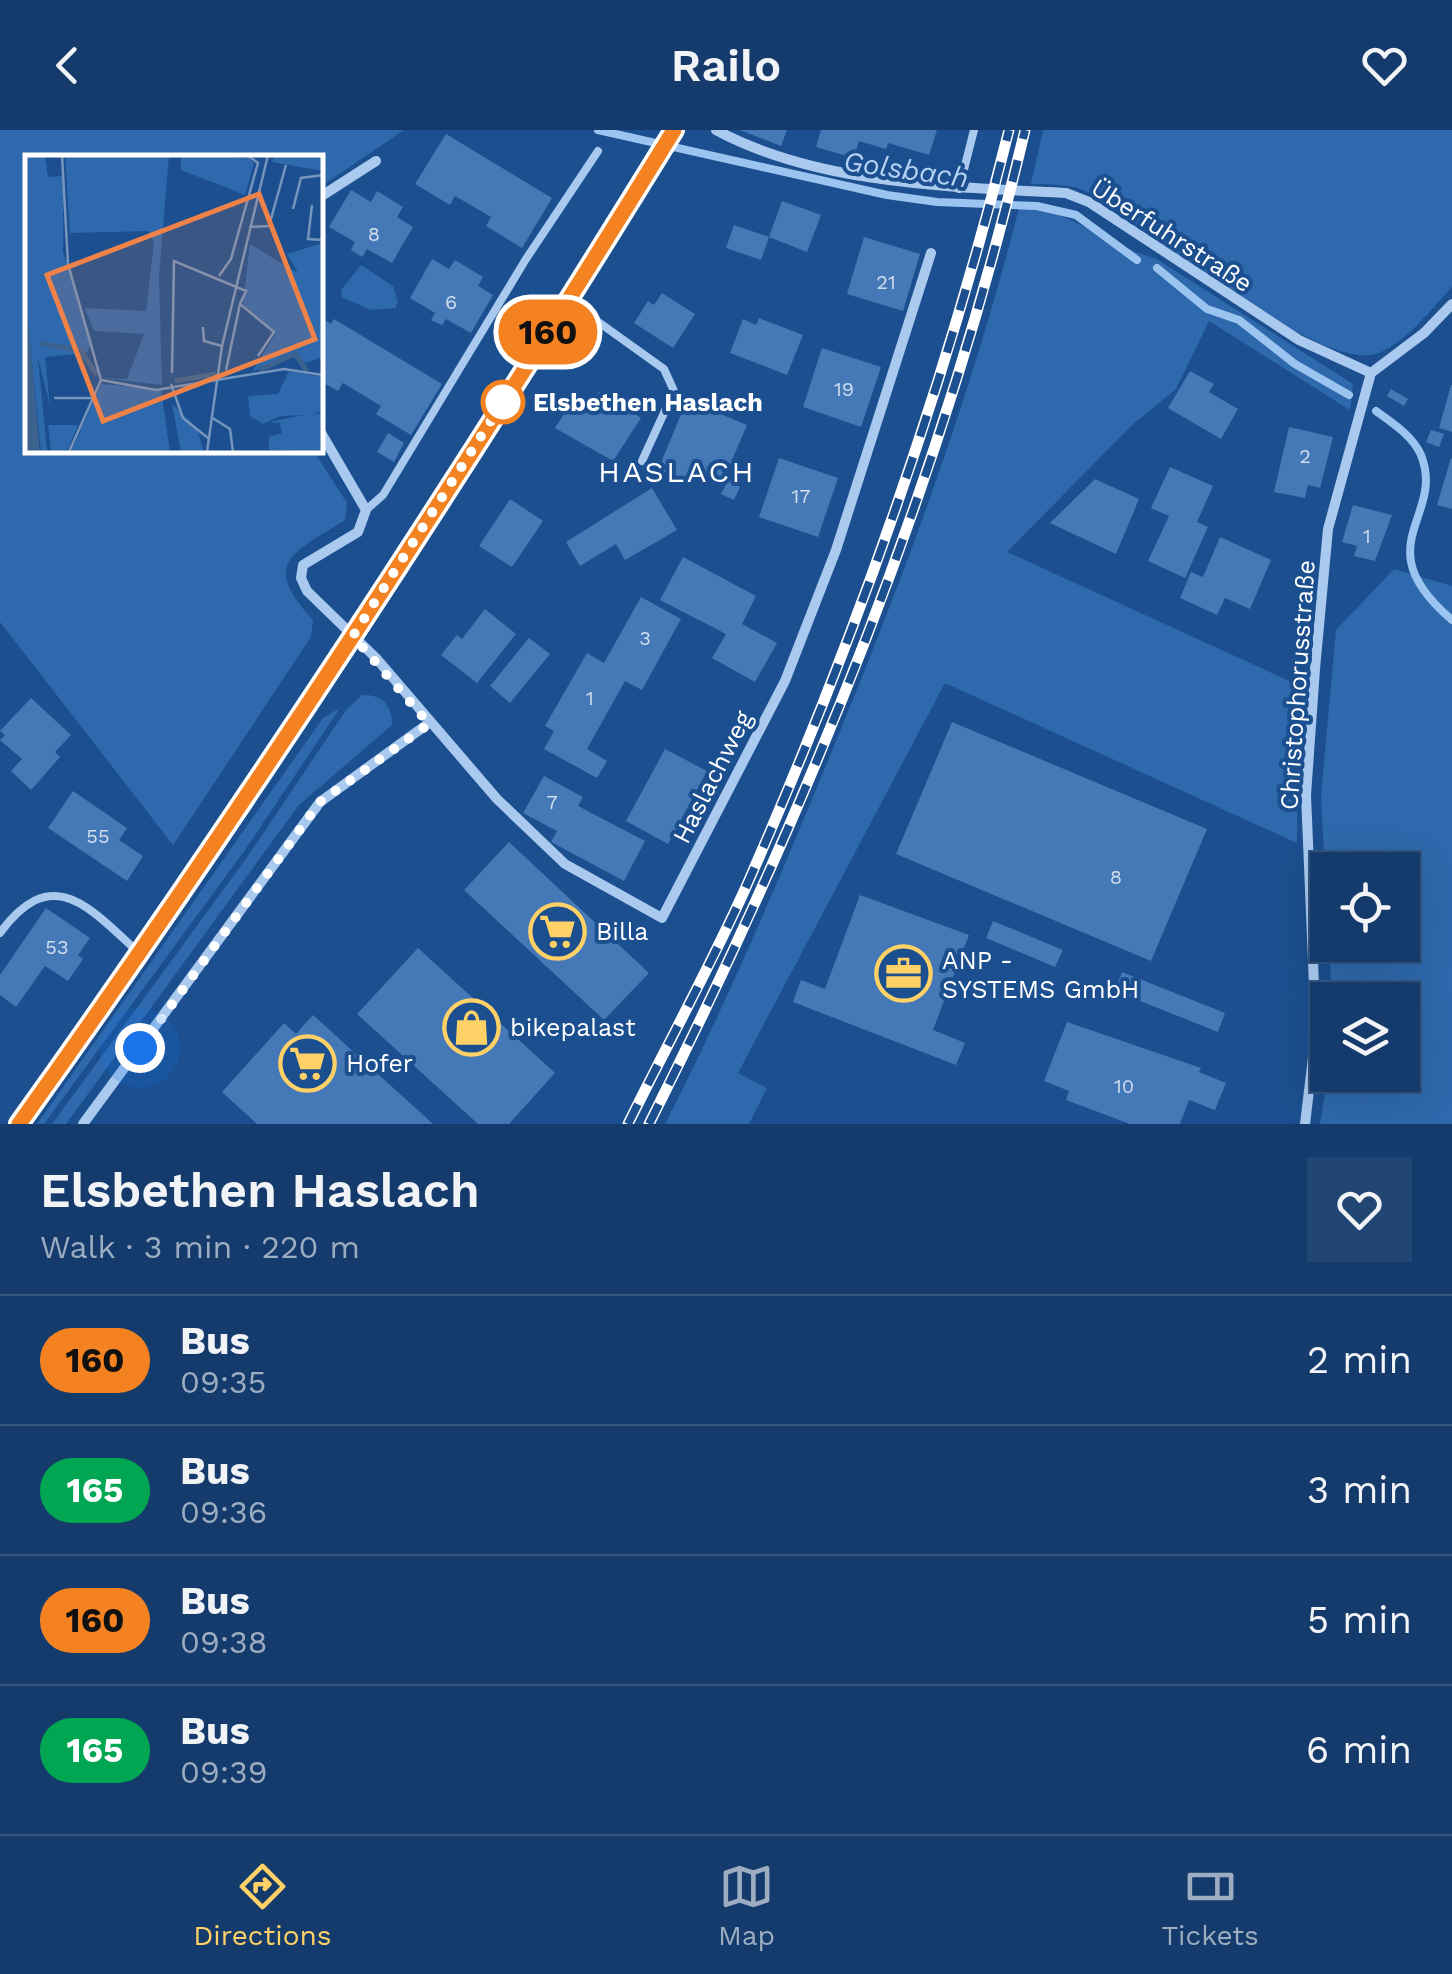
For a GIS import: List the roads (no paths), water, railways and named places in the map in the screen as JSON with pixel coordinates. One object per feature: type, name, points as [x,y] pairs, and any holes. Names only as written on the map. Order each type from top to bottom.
[{"type":"main road","points":[[19,1124],[141,954],[353,636],[674,130]]},
{"type":"street","name":"Überfuhrstraße","points":[[716,130],[778,154],[914,186],[1066,193],[1089,202],[1299,340],[1371,373]]},
{"type":"street","points":[[322,196],[376,161]]},
{"type":"street","name":"Haslachweg","points":[[366,510],[358,532],[303,565],[301,578],[307,591],[353,636],[497,799],[565,864],[662,918],[785,680],[836,550],[931,254]]},
{"type":"street","points":[[1371,373],[1424,334],[1452,304]]},
{"type":"street","name":"Christophorusstraße","points":[[1304,1124],[1316,1032],[1306,795],[1318,634],[1328,528],[1371,373]]},
{"type":"street","points":[[322,434],[366,510]]},
{"type":"street","points":[[82,1124],[320,802],[429,724]]},
{"type":"lane","points":[[959,189],[974,130]]},
{"type":"lane","points":[[366,510],[384,495],[526,258],[598,150]]},
{"type":"lane","points":[[569,301],[664,369],[674,391],[642,461]]},
{"type":"lane","points":[[0,933],[18,908],[36,897],[56,893],[76,900],[141,954]]},
{"type":"waterway","name":"Golsbach","points":[[598,130],[887,195],[937,202],[1037,206],[1076,215],[1137,260]]},
{"type":"waterway","name":"Golsbach","points":[[1157,268],[1207,309],[1239,320],[1295,364],[1349,395]]},
{"type":"waterway","name":"Golsbach","points":[[1376,411],[1407,436],[1421,455],[1426,477],[1424,496],[1410,551],[1414,571],[1426,594],[1452,620]]},
{"type":"railway","points":[[628,1124],[746,887],[824,702],[926,419],[1009,130]]},
{"type":"railway","points":[[649,1124],[764,883],[866,638],[954,387],[1025,130]]},
{"type":"place","name":"Elsbethen Haslach","points":[[503,402]]},
{"type":"place","name":"Billa","points":[[557,931]]},
{"type":"place","name":"ANP - SYSTEMS GmbH","points":[[903,974]]},
{"type":"place","name":"bikepalast","points":[[471,1027]]},
{"type":"place","name":"Hofer","points":[[307,1063]]},
{"type":"district","name":"HASLACH","points":[[677,472]]}]
